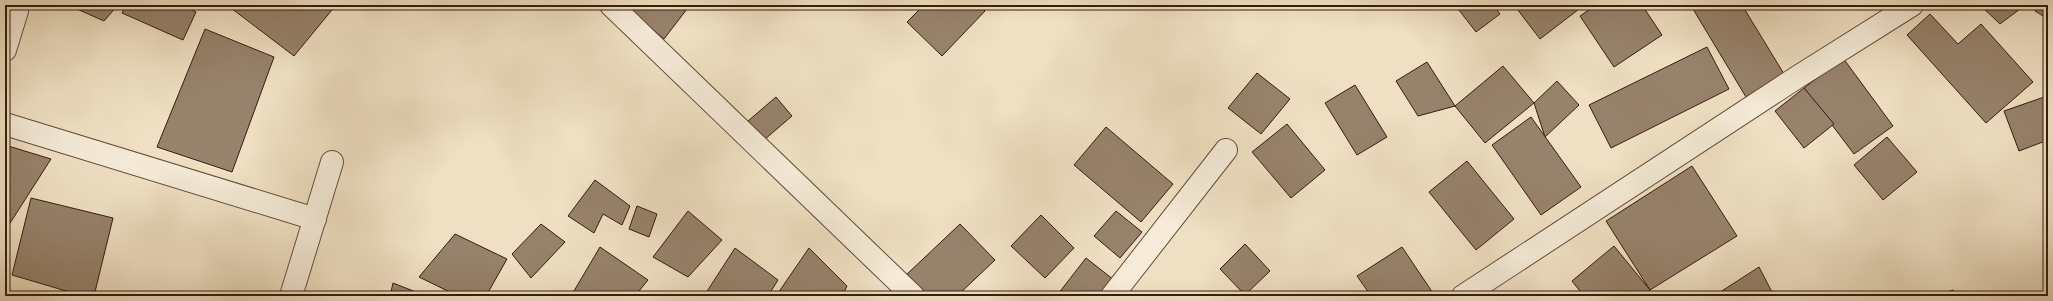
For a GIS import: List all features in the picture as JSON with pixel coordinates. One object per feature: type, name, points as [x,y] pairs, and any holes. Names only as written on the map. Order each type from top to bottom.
[{"type":"street","points":[[5,50],[18,11],[17,5]]},
{"type":"street","points":[[611,5],[913,296]]},
{"type":"street","points":[[1463,296],[1799,76],[1912,5]]},
{"type":"street","points":[[5,124],[314,219]]},
{"type":"street","points":[[1112,296],[1226,150]]},
{"type":"street","points":[[291,296],[332,162]]},
{"type":"building","points":[[68,5],[118,5],[104,21]]},
{"type":"building","points":[[126,5],[180,5],[196,12],[183,40],[122,13]]},
{"type":"building","points":[[227,5],[336,5],[294,56]]},
{"type":"building","points":[[624,5],[690,5],[664,39]]},
{"type":"building","points":[[924,5],[979,5],[985,11],[942,56],[907,22]]},
{"type":"building","points":[[1455,5],[1493,5],[1500,14],[1476,32]]},
{"type":"building","points":[[1514,5],[1582,5],[1583,6],[1540,39]]},
{"type":"building","points":[[1596,5],[1642,5],[1662,35],[1614,67],[1580,16]]},
{"type":"building","points":[[1700,5],[1742,5],[1784,74],[1746,97],[1693,9]]},
{"type":"building","points":[[1980,5],[2016,5],[2020,9],[2000,24]]},
{"type":"building","points":[[2039,5],[2048,5],[2048,19],[2035,11]]},
{"type":"building","points":[[1930,14],[1958,44],[1981,24],[2033,82],[1986,123],[1907,35]]},
{"type":"building","points":[[205,29],[274,57],[232,172],[157,147]]},
{"type":"building","points":[[1707,47],[1729,89],[1611,148],[1589,105]]},
{"type":"building","points":[[1843,58],[1893,126],[1854,154],[1804,88]]},
{"type":"building","points":[[1427,62],[1455,106],[1418,116],[1396,81]]},
{"type":"building","points":[[1503,66],[1534,103],[1485,143],[1455,106]]},
{"type":"building","points":[[1257,73],[1290,99],[1261,134],[1228,108]]},
{"type":"building","points":[[1557,81],[1579,105],[1545,137],[1534,103]]},
{"type":"building","points":[[1355,85],[1387,137],[1357,155],[1325,103]]},
{"type":"building","points":[[1804,88],[1834,124],[1804,148],[1775,111]]},
{"type":"building","points":[[2047,96],[2048,140],[2019,151],[2004,111]]},
{"type":"building","points":[[776,97],[792,116],[764,140],[748,121]]},
{"type":"building","points":[[1531,117],[1581,187],[1541,215],[1492,145]]},
{"type":"building","points":[[1287,124],[1325,170],[1291,198],[1252,152]]},
{"type":"building","points":[[1106,127],[1173,184],[1141,222],[1074,165]]},
{"type":"building","points":[[1887,137],[1917,172],[1883,200],[1854,165]]},
{"type":"building","points":[[5,145],[51,159],[5,231]]},
{"type":"building","points":[[1467,161],[1514,219],[1476,250],[1429,192]]},
{"type":"building","points":[[1692,166],[1737,236],[1650,290],[1606,221]]},
{"type":"building","points":[[595,180],[630,206],[622,225],[603,214],[594,233],[568,216]]},
{"type":"building","points":[[31,198],[113,218],[94,296],[83,296],[12,275]]},
{"type":"building","points":[[637,206],[657,214],[649,237],[629,229]]},
{"type":"building","points":[[688,211],[722,240],[688,277],[653,257]]},
{"type":"building","points":[[1116,211],[1142,232],[1120,258],[1094,236]]},
{"type":"building","points":[[1041,215],[1074,248],[1045,278],[1011,246]]},
{"type":"building","points":[[541,224],[565,242],[531,278],[512,254]]},
{"type":"building","points":[[960,224],[995,260],[957,296],[925,296],[905,276]]},
{"type":"building","points":[[455,234],[507,259],[486,296],[458,296],[419,277]]},
{"type":"building","points":[[1245,244],[1270,271],[1245,295],[1220,269]]},
{"type":"building","points":[[1614,246],[1650,290],[1643,296],[1584,296],[1572,281]]},
{"type":"building","points":[[600,247],[648,280],[635,296],[571,296]]},
{"type":"building","points":[[1402,247],[1435,296],[1371,296],[1357,276]]},
{"type":"building","points":[[735,248],[778,280],[768,296],[704,296]]},
{"type":"building","points":[[809,248],[847,286],[842,296],[776,296]]},
{"type":"building","points":[[1086,258],[1114,280],[1102,296],[1061,296],[1058,294]]},
{"type":"building","points":[[1759,267],[1774,296],[1714,296]]},
{"type":"building","points":[[393,283],[426,296],[390,296]]},
{"type":"building","points":[[1953,290],[1955,296],[1937,296]]}]
